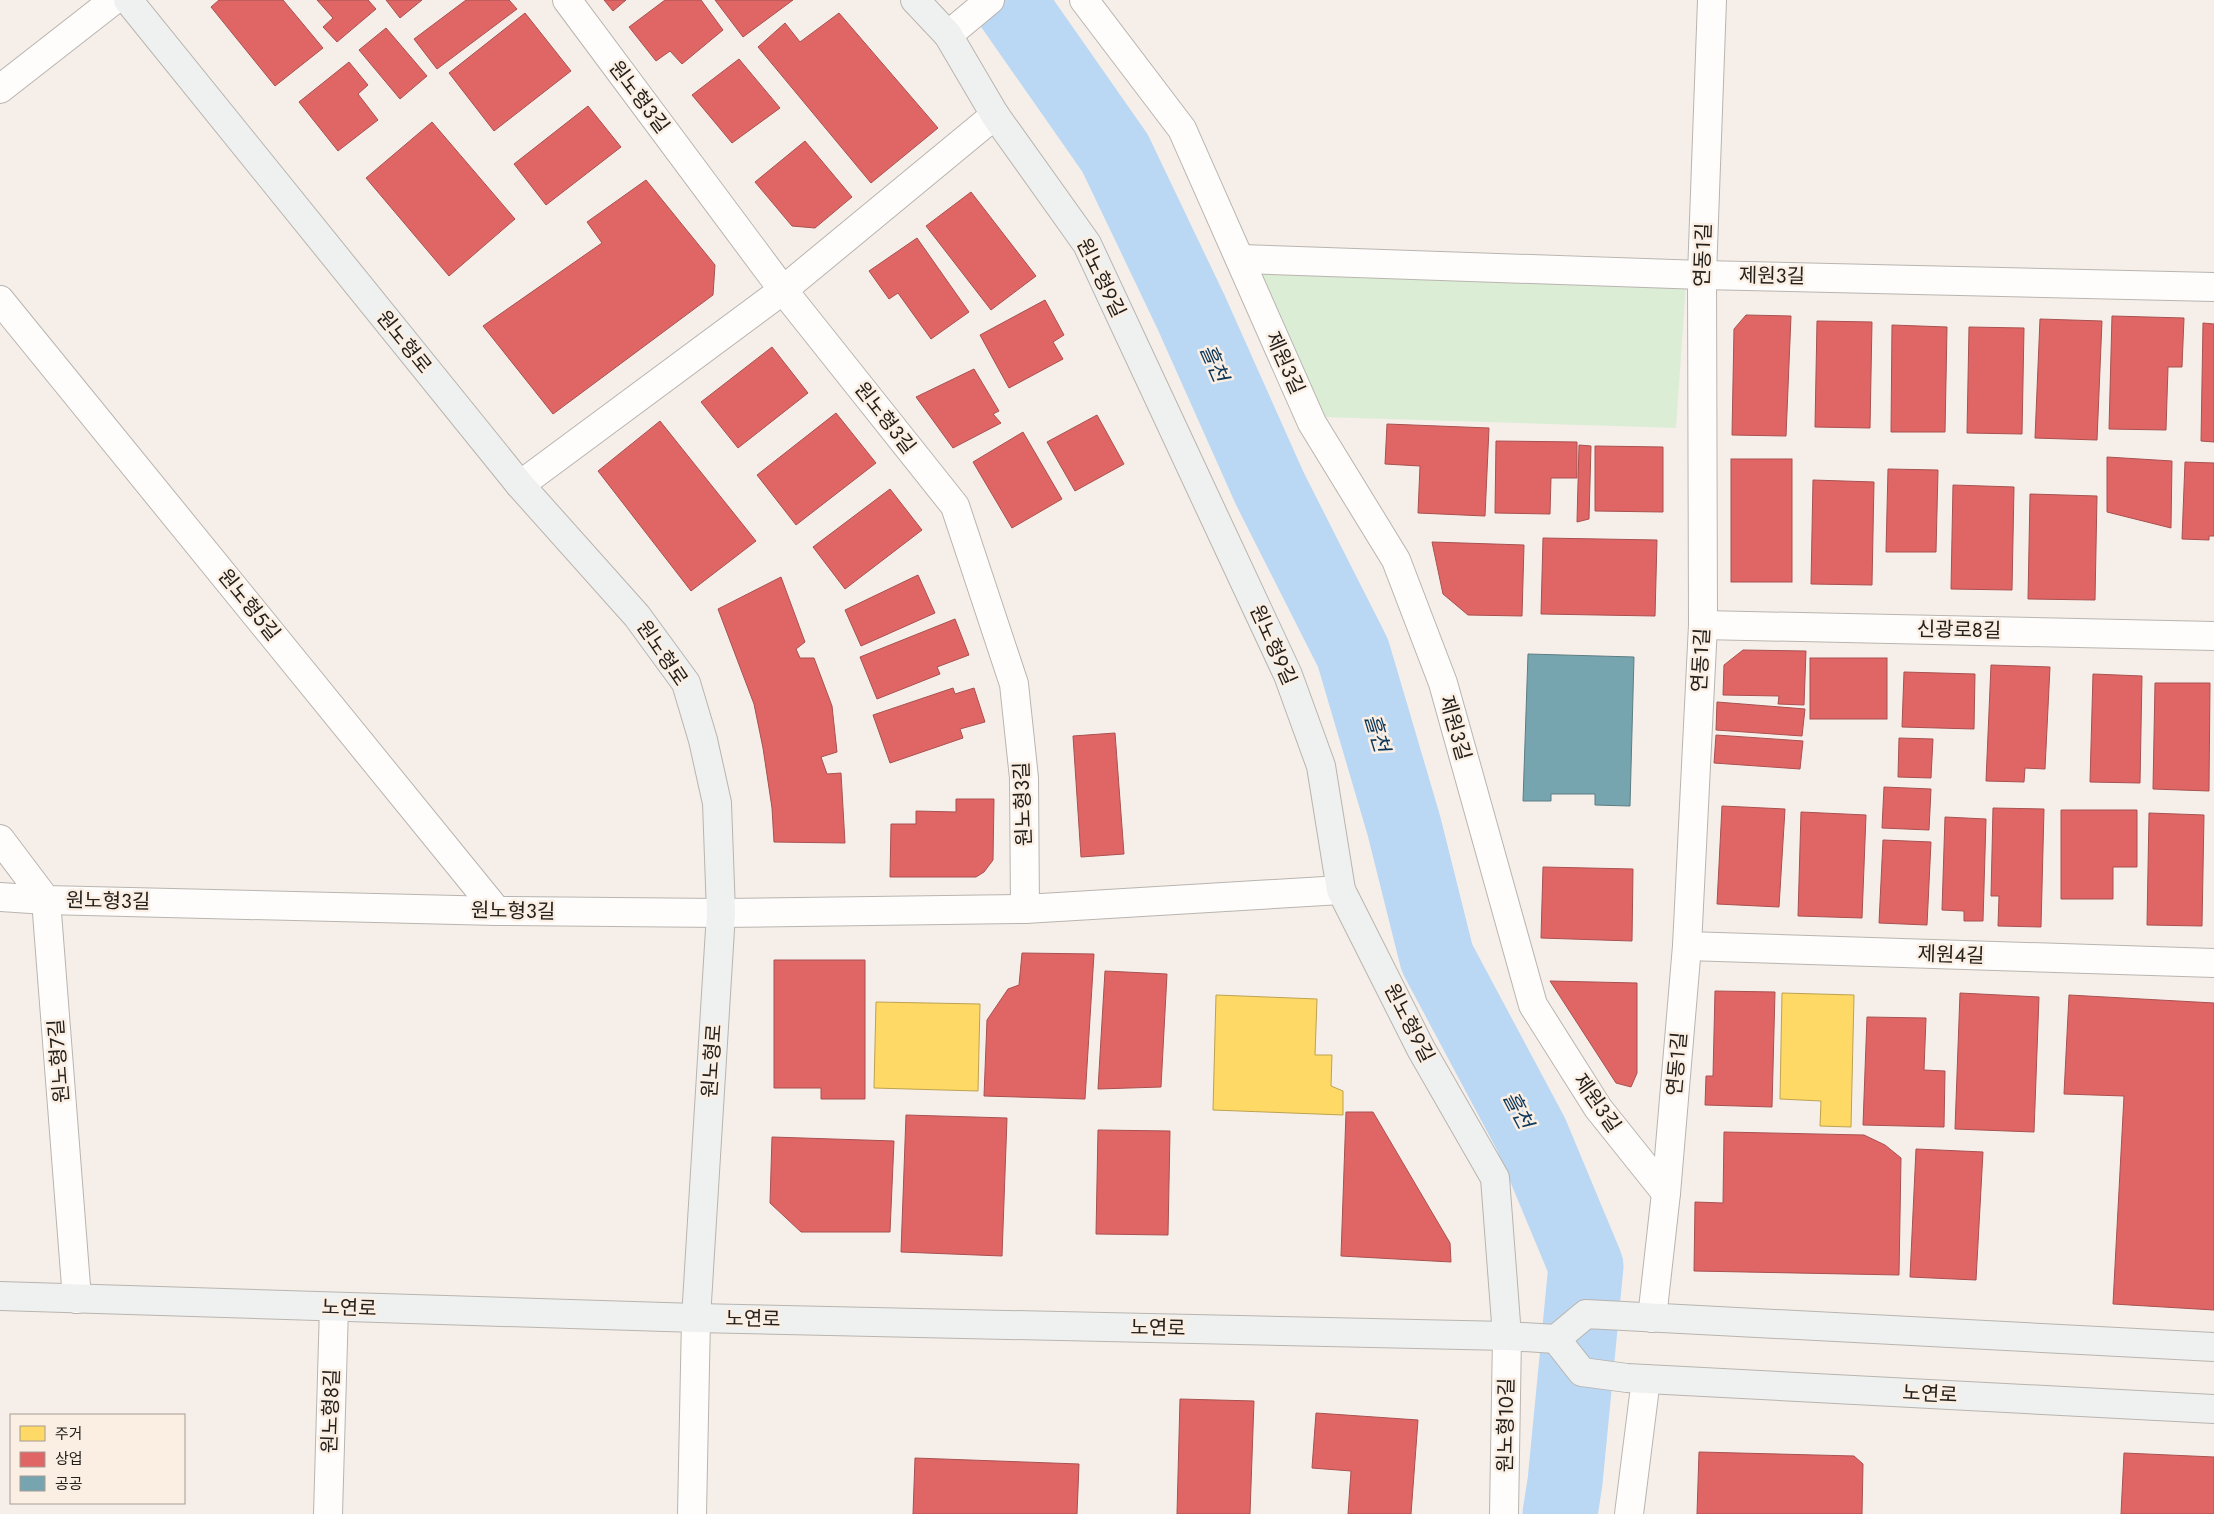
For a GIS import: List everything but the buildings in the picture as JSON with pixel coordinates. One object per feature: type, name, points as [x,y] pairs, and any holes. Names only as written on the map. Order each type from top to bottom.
[{"type":"street","points":[[0,89],[114,0]]},
{"type":"street","name":"원노형로","points":[[128,0],[520,485],[637,616],[686,683],[703,740],[717,803],[721,913],[696,1318],[692,1514]]},
{"type":"street","name":"원노형3길","points":[[567,0],[783,290],[955,506],[1014,684],[1024,778],[1025,910]]},
{"type":"street","name":"원노형9길","points":[[915,0],[948,35],[996,116],[1087,244],[1288,675],[1321,766],[1341,890],[1421,1049],[1495,1178],[1531,1338]]},
{"type":"street","name":"제원3길","points":[[1084,0],[1182,129],[1312,423],[1396,560],[1443,683],[1533,1005],[1598,1108],[1666,1193]]},
{"type":"street","name":"연동1길","points":[[1640,1317],[1666,1193],[1687,946],[1703,625],[1702,274],[1712,0]]},
{"type":"street","points":[[948,35],[983,6]]},
{"type":"street","points":[[520,485],[783,290],[996,116]]},
{"type":"street","name":"제원3길","points":[[1240,259],[1702,274],[2214,287]]},
{"type":"street","name":"원노형5길","points":[[0,300],[497,911]]},
{"type":"street","name":"신광로8길","points":[[1703,625],[2214,636]]},
{"type":"street","points":[[0,838],[46,900]]},
{"type":"street","name":"원노형3길","points":[[0,897],[46,900],[497,911],[721,913],[1025,910],[1341,890]]},
{"type":"street","name":"원노형7길","points":[[46,900],[77,1300]]},
{"type":"street","name":"제원4길","points":[[1687,946],[2214,963]]},
{"type":"street","name":"노연로","points":[[0,1296],[77,1300],[696,1318],[1531,1338],[1582,1372],[1636,1378],[2214,1409]]},
{"type":"street","name":"원노형8길","points":[[328,1514],[334,1307]]},
{"type":"street","points":[[1531,1338],[1586,1314],[2214,1347]]},
{"type":"street","name":"원노형10길","points":[[1504,1514],[1531,1338]]},
{"type":"street","points":[[1629,1514],[1636,1378]]},
{"type":"green space","points":[[1254,269],[1686,284],[1676,428],[1321,417]]},
{"type":"waterway","name":"흘천","points":[[1008,0],[1115,153],[1191,312],[1270,489],[1353,653],[1404,826],[1437,958],[1531,1134],[1586,1266],[1565,1482],[1560,1514]]}]
